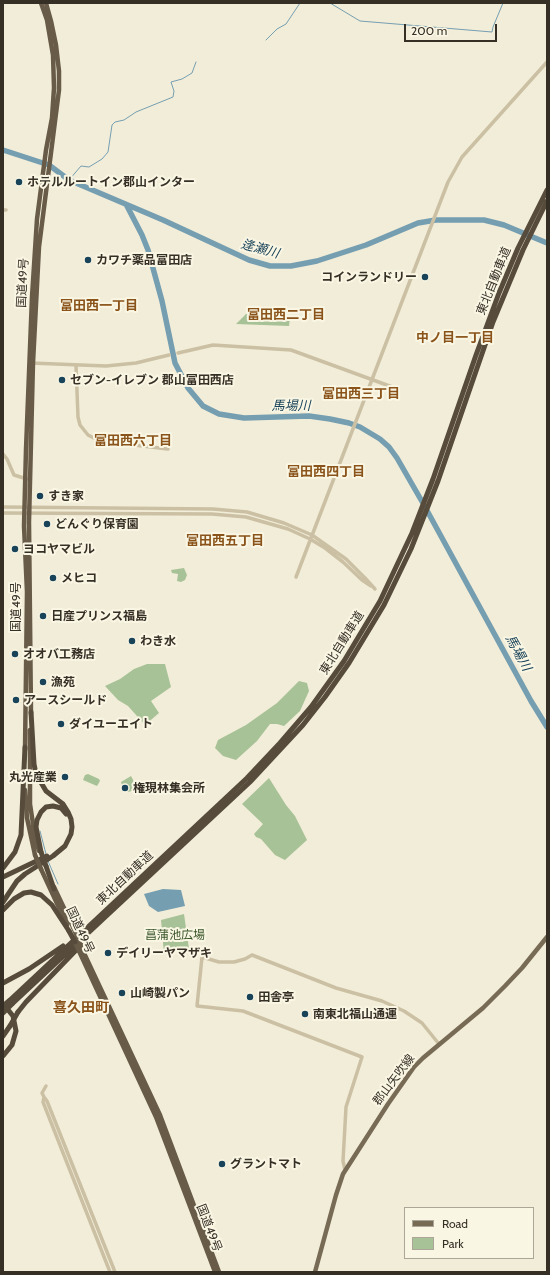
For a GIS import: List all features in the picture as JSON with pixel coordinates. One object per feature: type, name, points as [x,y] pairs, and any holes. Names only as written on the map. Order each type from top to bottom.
[{"type":"highway","name":"国道49号","points":[[31,363],[55,70],[50,37],[41,3]]},
{"type":"highway","name":"国道49号","points":[[39,853],[29,831],[26,805],[27,512],[37,219],[42,179],[57,108],[59,71],[51,21],[46,3]]},
{"type":"highway","name":"東北自動車道","points":[[532,226],[547,190]]},
{"type":"highway","name":"東北自動車道","points":[[3,1005],[10,1002],[116,908],[245,787],[294,735],[340,676],[358,650],[382,603],[420,512],[488,320],[520,249],[547,202]]},
{"type":"highway","name":"東北自動車道","points":[[386,594],[405,561],[430,502],[520,249]]},
{"type":"highway","name":"国道49号","points":[[27,512],[31,712],[30,804],[39,853]]},
{"type":"highway","name":"東北自動車道","points":[[3,1013],[10,1002],[80,933],[237,787],[280,743],[332,679],[382,603]]},
{"type":"highway","points":[[3,902],[17,881],[65,846],[71,834],[71,819],[68,812],[63,804],[46,790],[36,774],[31,712]]},
{"type":"highway","points":[[3,868],[15,852],[21,835],[26,747]]},
{"type":"highway","points":[[3,877],[46,857],[63,843],[69,828],[68,818],[64,811],[57,807],[46,807],[41,812],[37,820],[39,853],[44,867],[54,888]]},
{"type":"highway","name":"国道49号","points":[[44,867],[70,930],[160,1116],[219,1272]]},
{"type":"highway","name":"国道49号","points":[[54,888],[70,930]]},
{"type":"highway","points":[[3,910],[14,899],[24,893],[31,892],[41,895],[52,905],[70,930],[75,942]]},
{"type":"highway","points":[[3,1036],[18,1012],[31,997],[116,908]]},
{"type":"highway","points":[[3,983],[29,969],[80,933]]},
{"type":"highway","name":"国道49号","points":[[75,942],[81,951],[156,1117],[215,1272]]},
{"type":"highway","points":[[3,1005],[13,1016],[16,1026],[15,1037],[12,1045],[3,1056]]},
{"type":"main road","name":"郡山矢吹線","points":[[315,1272],[336,1196],[345,1170],[408,1075],[423,1058],[483,1008],[522,968],[547,937]]},
{"type":"street","points":[[296,577],[448,182],[462,157],[547,62]]},
{"type":"street","points":[[178,353],[213,345],[291,350],[395,388]]},
{"type":"street","points":[[31,363],[106,366],[124,365],[169,356]]},
{"type":"street","points":[[76,366],[78,418],[80,425],[88,435],[100,441],[168,449]]},
{"type":"street","points":[[3,454],[7,459],[14,475],[28,479]]},
{"type":"street","points":[[3,507],[28,506],[230,510],[247,512],[291,525],[311,537],[346,559],[375,589],[362,580],[343,562],[311,537],[266,521],[230,515],[27,512],[3,513]]},
{"type":"street","points":[[345,1170],[343,1161],[346,1106],[362,1057],[243,1011],[197,1006],[202,957],[219,962],[234,962],[252,955],[336,988],[382,1001],[404,1011],[422,1023],[439,1044]]},
{"type":"street","points":[[46,1086],[42,1093],[47,1101],[115,1272]]},
{"type":"street","points":[[44,1097],[42,1102],[110,1272]]},
{"type":"green space","points":[[246,314],[290,318],[289,326],[236,324]]},
{"type":"green space","points":[[184,568],[187,575],[185,580],[181,582],[177,581],[178,574],[172,573],[171,570]]},
{"type":"green space","points":[[147,664],[165,664],[171,687],[151,701],[159,713],[145,725],[128,706],[118,700],[105,686],[120,679],[134,669]]},
{"type":"green space","points":[[299,681],[307,683],[309,691],[300,711],[284,726],[270,724],[257,741],[236,760],[223,756],[215,748],[218,740],[246,725],[277,703]]},
{"type":"green space","points":[[88,774],[99,779],[100,781],[97,786],[83,780],[85,775]]},
{"type":"green space","points":[[131,776],[138,789],[128,792],[127,785],[122,785],[121,782]]},
{"type":"green space","points":[[269,778],[286,805],[295,816],[307,840],[285,860],[275,855],[261,839],[256,837],[254,834],[263,824],[242,804]]},
{"type":"green space","name":"菖蒲池広場","points":[[184,914],[189,949],[164,954],[161,920]]},
{"type":"water","points":[[163,889],[181,890],[185,906],[158,912],[149,906],[144,894]]},
{"type":"waterway","points":[[266,40],[277,29],[286,24],[300,3]]},
{"type":"waterway","points":[[330,3],[360,21],[492,32],[503,3]]},
{"type":"waterway","points":[[69,180],[81,166],[89,167],[102,159],[108,152],[112,125],[115,122],[124,120],[136,112],[173,97],[174,91],[171,82],[182,79],[192,73],[196,62]]},
{"type":"waterway","name":"逢瀬川","points":[[3,150],[49,165],[69,180],[163,220],[249,260],[270,266],[291,266],[317,261],[366,245],[418,223],[436,220],[484,220],[504,225],[547,243]]},
{"type":"waterway","name":"馬場川","points":[[127,206],[148,250],[162,301],[175,363],[188,388],[203,406],[219,414],[244,418],[309,416],[330,419],[360,427],[380,439],[389,447],[424,505],[531,701],[547,727]]},
{"type":"waterway","points":[[40,831],[46,854]]},
{"type":"waterway","points":[[48,861],[58,884]]},
{"type":"place","name":"ホテルルートイン郡山インター","points":[[19,182]]},
{"type":"place","name":"カワチ薬品富田店","points":[[88,260]]},
{"type":"place","name":"コインランドリー","points":[[425,277]]},
{"type":"place","name":"セブン-イレブン 郡山富田西店","points":[[62,380]]},
{"type":"place","name":"すき家","points":[[40,496]]},
{"type":"place","name":"どんぐり保育園","points":[[47,524]]},
{"type":"place","name":"ヨコヤマビル","points":[[15,549]]},
{"type":"place","name":"メヒコ","points":[[53,578]]},
{"type":"place","name":"日産プリンス福島","points":[[43,616]]},
{"type":"place","name":"わき水","points":[[132,641]]},
{"type":"place","name":"オオバ工務店","points":[[15,654]]},
{"type":"place","name":"漁苑","points":[[43,682]]},
{"type":"place","name":"アースシールド","points":[[16,700]]},
{"type":"place","name":"ダイユーエイト","points":[[61,724]]},
{"type":"place","name":"丸光産業","points":[[65,777]]},
{"type":"place","name":"権現林集会所","points":[[125,788]]},
{"type":"place","name":"デイリーヤマザキ","points":[[108,953]]},
{"type":"place","name":"山崎製パン","points":[[122,993]]},
{"type":"place","name":"田舎亭","points":[[250,997]]},
{"type":"place","name":"南東北福山通運","points":[[305,1014]]},
{"type":"place","name":"グラントマト","points":[[222,1164]]},
{"type":"district","name":"富田西一丁目","points":[[99,306]]},
{"type":"district","name":"富田西二丁目","points":[[286,315]]},
{"type":"district","name":"中ノ目一丁目","points":[[455,338]]},
{"type":"district","name":"富田西三丁目","points":[[361,394]]},
{"type":"district","name":"富田西六丁目","points":[[133,441]]},
{"type":"district","name":"富田西四丁目","points":[[326,472]]},
{"type":"district","name":"富田西五丁目","points":[[225,541]]},
{"type":"district","name":"喜久田町","points":[[81,1008]]}]
